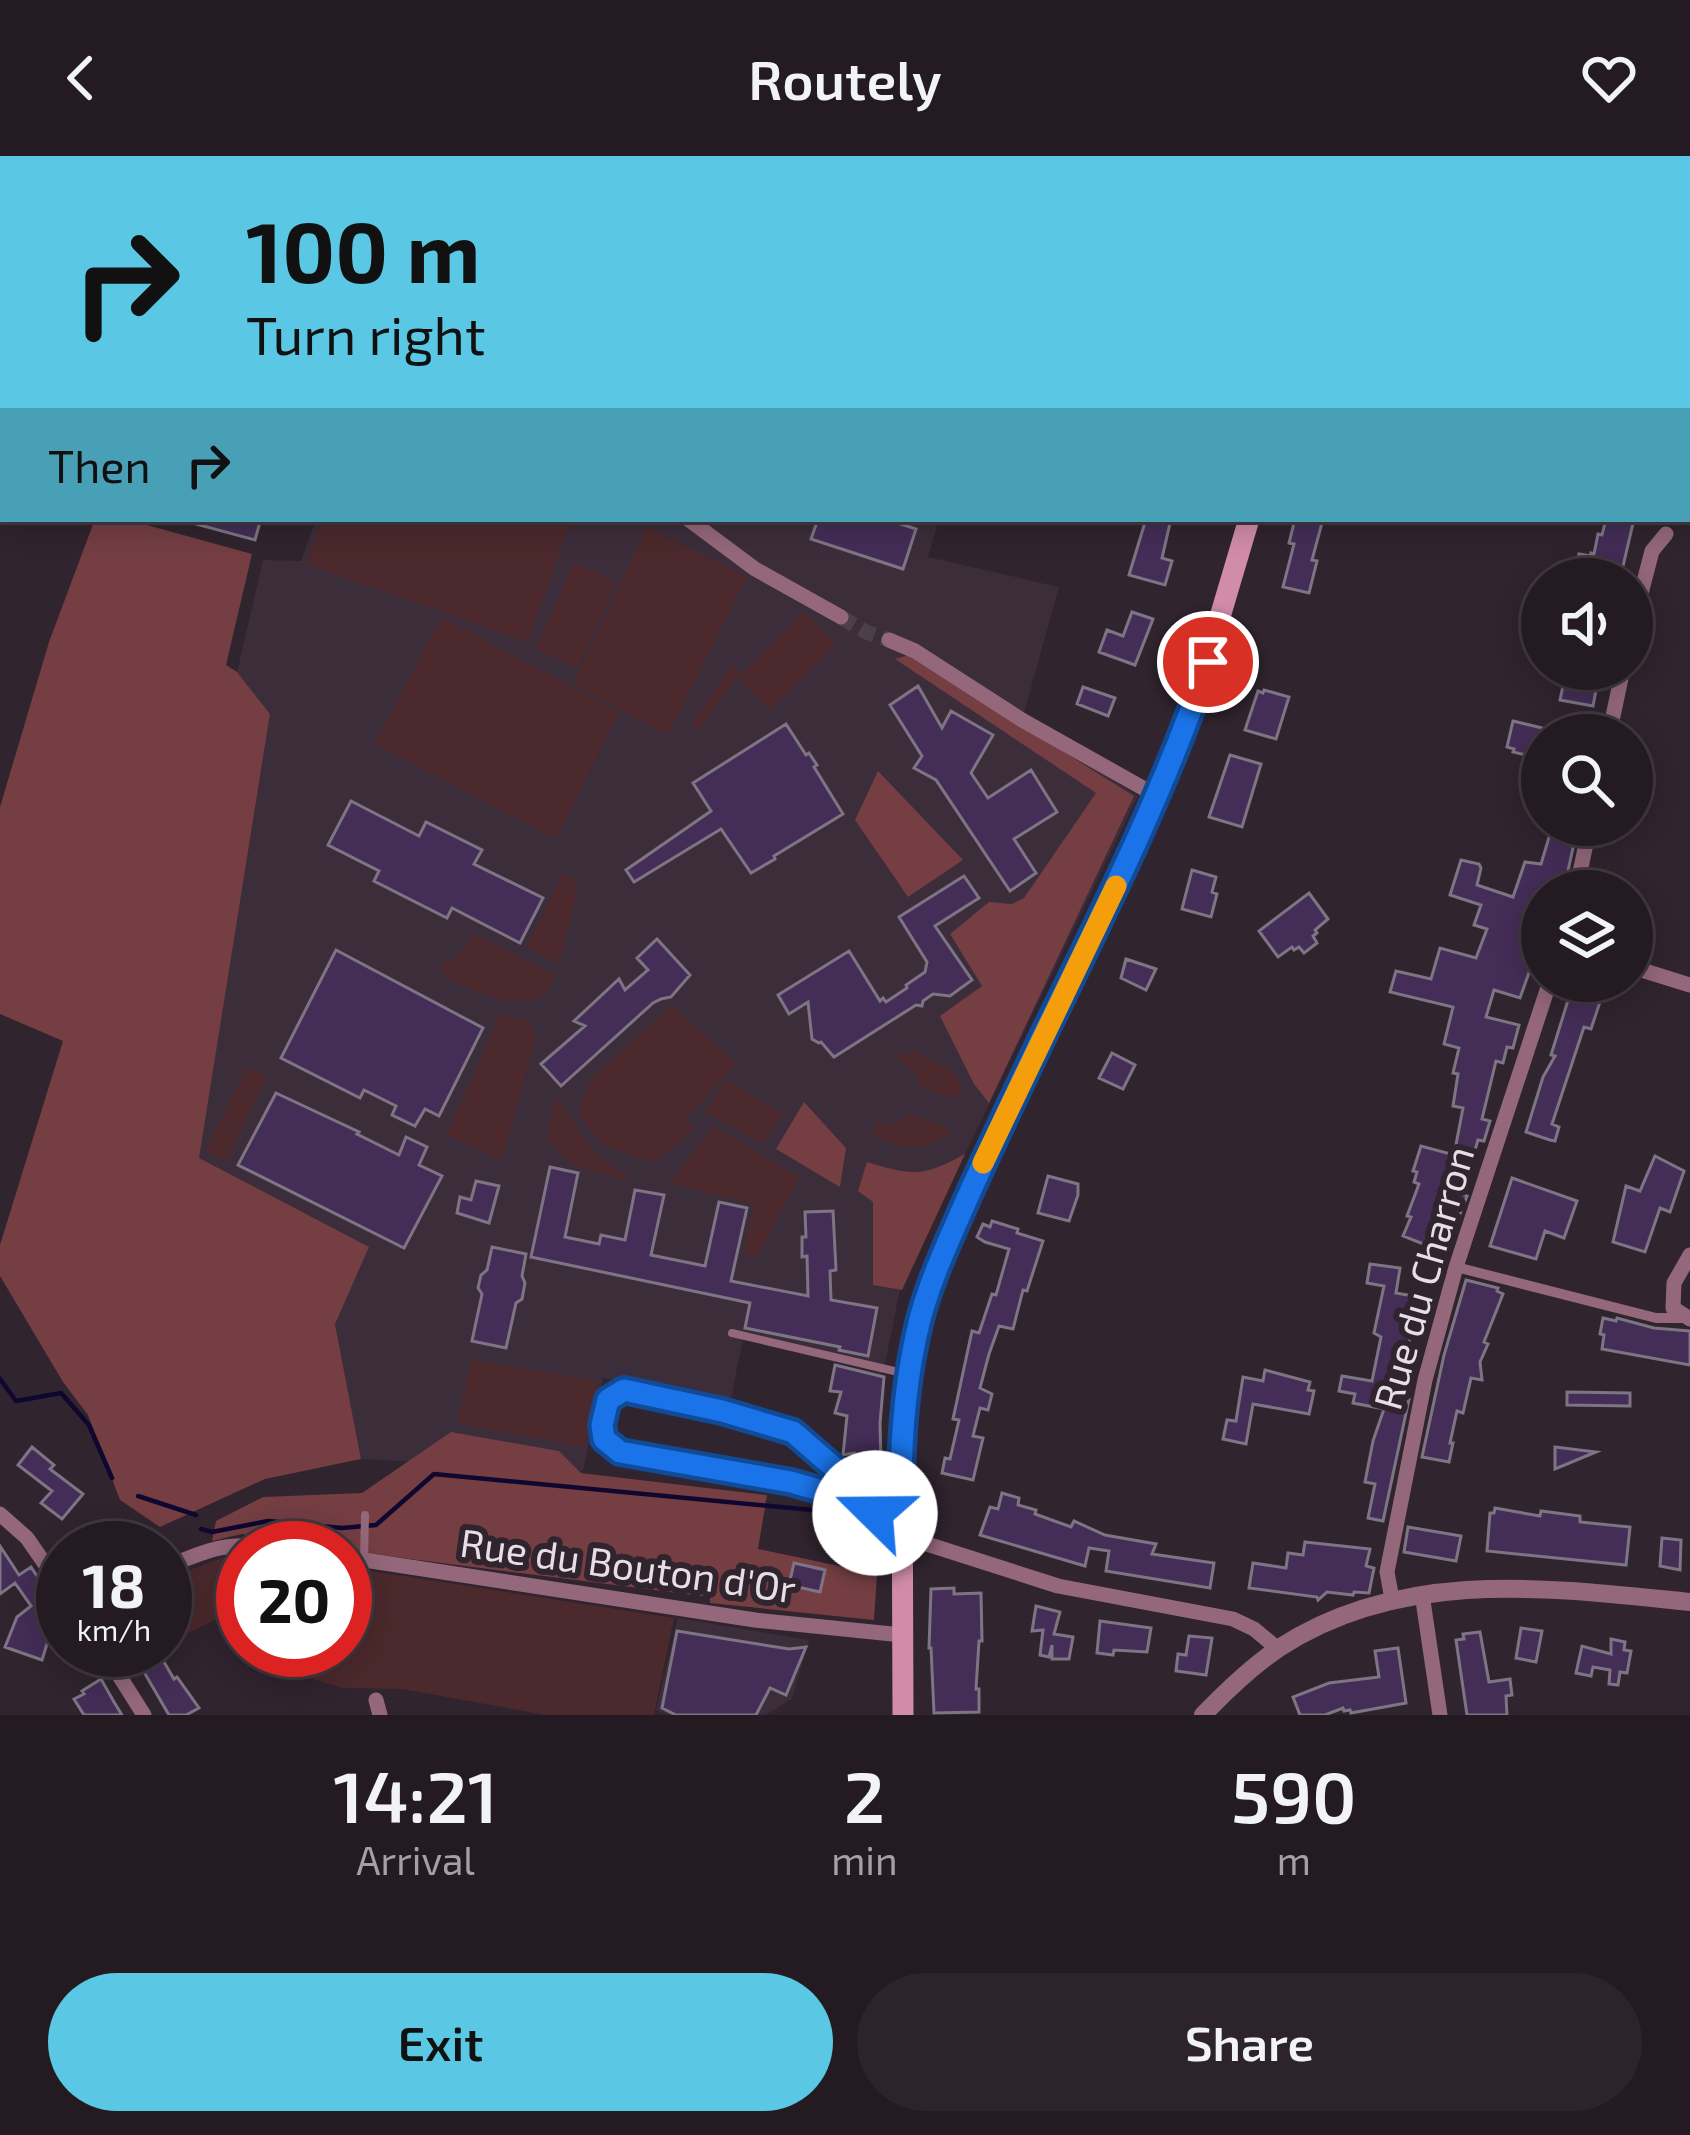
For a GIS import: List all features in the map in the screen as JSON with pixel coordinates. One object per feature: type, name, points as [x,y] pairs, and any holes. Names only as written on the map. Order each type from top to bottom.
[{"type":"main road","points":[[903,1715],[902,1439],[921,1314],[939,1261],[996,1134],[1157,796],[1218,632],[1249,522]]},
{"type":"street","points":[[692,522],[755,569],[841,617]]},
{"type":"street","points":[[1650,558],[1666,534]]},
{"type":"street","points":[[889,640],[1157,796]]},
{"type":"street","points":[[1653,974],[1690,985]]},
{"type":"street","name":"Rue du Charron","points":[[1392,1599],[1387,1572],[1425,1380],[1456,1267],[1543,1002]]},
{"type":"street","points":[[1689,1318],[1673,1308],[1673,1283],[1690,1255]]},
{"type":"street","points":[[1456,1267],[1656,1318],[1689,1318]]},
{"type":"street","points":[[0,1514],[36,1551]]},
{"type":"street","points":[[902,1528],[1058,1586],[1233,1619],[1278,1649]]},
{"type":"street","name":"Rue du Bouton d'Or","points":[[372,1561],[755,1620],[902,1635]]},
{"type":"street","points":[[1203,1715],[1278,1649],[1312,1630],[1392,1599],[1496,1587],[1690,1602]]},
{"type":"street","points":[[1423,1594],[1440,1715]]},
{"type":"street","points":[[120,1677],[144,1715]]},
{"type":"lane","points":[[732,1333],[909,1375]]},
{"type":"lane","points":[[901,1490],[839,1472],[793,1432],[624,1390],[608,1400],[604,1439],[620,1452],[791,1482],[902,1528]]},
{"type":"lane","points":[[365,1515],[365,1521]]},
{"type":"shaded area","points":[[94,522],[136,522],[252,554],[226,665],[270,714],[199,1158],[369,1247],[335,1324],[361,1459],[265,1479],[173,1521],[151,1521],[120,1500],[88,1415],[0,1276],[0,1245],[63,1041],[0,1014],[0,807],[49,642]]},
{"type":"shaded area","points":[[315,522],[938,522],[928,557],[1059,587],[1022,720],[1138,796],[900,1289],[883,1374],[743,1338],[731,1398],[603,1378],[583,1471],[361,1459],[335,1324],[198,1158],[270,715],[237,672],[263,560],[301,561]]},
{"type":"shaded area","points":[[321,522],[570,522],[528,642],[306,564]]},
{"type":"shaded area","points":[[647,526],[747,577],[668,735],[573,684]]},
{"type":"shaded area","points":[[574,562],[616,582],[578,668],[536,649]]},
{"type":"shaded area","points":[[804,612],[836,645],[770,710],[737,677],[699,729],[691,724],[732,665],[740,675]]},
{"type":"shaded area","points":[[441,617],[619,712],[556,839],[375,744]]},
{"type":"shaded area","points":[[909,655],[1134,796],[989,1103],[974,1084],[940,1016],[982,986],[950,934],[989,902],[1012,904],[1024,898],[1096,793],[895,659]]},
{"type":"shaded area","points":[[878,771],[963,860],[908,897],[855,820]]},
{"type":"shaded area","points":[[563,873],[577,881],[559,964],[527,947]]},
{"type":"shaded area","points":[[473,934],[555,975],[546,991],[538,998],[516,1001],[445,977],[440,965],[458,956]]},
{"type":"shaded area","points":[[672,1006],[737,1064],[684,1120],[695,1130],[653,1163],[601,1144],[578,1115],[592,1078]]},
{"type":"shaded area","points":[[500,1015],[528,1021],[536,1036],[502,1160],[447,1135]]},
{"type":"shaded area","points":[[914,1051],[955,1074],[960,1090],[957,1100],[921,1087],[913,1071],[899,1061],[901,1052],[905,1056]]},
{"type":"shaded area","points":[[247,1067],[267,1077],[226,1161],[205,1151]]},
{"type":"shaded area","points":[[726,1079],[783,1114],[763,1144],[705,1112]]},
{"type":"shaded area","points":[[557,1098],[594,1153],[634,1182],[577,1167],[546,1140]]},
{"type":"shaded area","points":[[804,1102],[846,1148],[840,1187],[776,1149]]},
{"type":"shaded area","points":[[909,1114],[948,1127],[950,1132],[922,1147],[892,1144],[872,1133],[876,1122],[896,1124]]},
{"type":"shaded area","points":[[713,1126],[799,1177],[757,1257],[743,1254],[753,1204],[670,1183]]},
{"type":"shaded area","points":[[965,1154],[902,1290],[873,1285],[873,1202],[858,1191],[867,1162],[918,1172]]},
{"type":"shaded area","points":[[472,1360],[598,1381],[584,1447],[457,1423]]},
{"type":"shaded area","points":[[451,1432],[559,1451],[581,1473],[767,1495],[758,1549],[877,1574],[874,1620],[710,1603],[710,1597],[372,1553],[372,1521],[216,1521],[263,1497],[362,1493]]},
{"type":"shaded area","points":[[216,1560],[216,1622],[192,1631],[192,1569]]},
{"type":"shaded area","points":[[372,1571],[674,1618],[654,1715],[546,1715],[402,1689],[342,1688],[307,1677],[372,1677]]},
{"type":"shaded area","points":[[678,1618],[809,1640],[792,1699],[765,1715],[667,1715],[656,1710]]},
{"type":"building","points":[[192,522],[260,522],[255,540]]},
{"type":"building","points":[[817,522],[895,522],[916,529],[903,569],[811,539]]},
{"type":"building","points":[[1145,522],[1170,522],[1162,558],[1172,561],[1165,585],[1129,575]]},
{"type":"building","points":[[1294,522],[1322,522],[1309,593],[1283,587],[1294,544],[1289,543]]},
{"type":"building","points":[[1605,522],[1633,522],[1625,558],[1578,558],[1579,554],[1594,554],[1598,534],[1602,535]]},
{"type":"building","points":[[1132,612],[1153,619],[1135,665],[1099,652],[1107,630],[1123,636]]},
{"type":"building","points":[[918,686],[942,728],[951,711],[993,735],[971,773],[988,798],[1031,770],[1057,812],[1014,839],[1036,873],[1010,891],[936,780],[914,768],[922,756],[890,705]]},
{"type":"building","points":[[1083,687],[1115,698],[1108,716],[1077,704]]},
{"type":"building","points":[[1562,690],[1596,690],[1593,706],[1560,700]]},
{"type":"building","points":[[1258,691],[1289,697],[1276,739],[1245,730]]},
{"type":"building","points":[[1513,721],[1521,723],[1521,754],[1507,747]]},
{"type":"building","points":[[786,724],[817,765],[843,814],[751,873],[721,829],[634,882],[626,870],[711,811],[693,783]]},
{"type":"building","points":[[1230,755],[1261,764],[1242,827],[1209,817]]},
{"type":"building","points":[[351,801],[419,836],[426,822],[482,850],[474,864],[543,898],[520,943],[452,908],[447,918],[374,881],[379,871],[328,845]]},
{"type":"building","points":[[1546,846],[1573,846],[1568,870],[1522,870],[1525,862],[1541,864]]},
{"type":"building","points":[[1461,860],[1479,864],[1477,885],[1513,897],[1521,874],[1521,995],[1494,990],[1486,1017],[1519,1025],[1513,1048],[1507,1047],[1503,1063],[1496,1061],[1482,1119],[1490,1121],[1484,1141],[1478,1140],[1462,1194],[1467,1196],[1455,1227],[1445,1224],[1436,1249],[1403,1236],[1419,1184],[1414,1182],[1417,1172],[1413,1171],[1421,1146],[1454,1155],[1463,1108],[1453,1106],[1459,1048],[1444,1044],[1453,1007],[1390,992],[1396,971],[1431,979],[1440,948],[1476,958],[1487,929],[1474,925],[1481,905],[1450,895]]},
{"type":"building","points":[[1192,870],[1216,877],[1211,917],[1182,909]]},
{"type":"building","points":[[964,876],[979,898],[935,926],[972,980],[950,996],[933,994],[922,1006],[916,1005],[834,1057],[812,1039],[808,1002],[789,1014],[778,995],[849,951],[880,1001],[886,1002],[925,972],[927,962],[899,917]]},
{"type":"building","points":[[1309,893],[1328,919],[1315,930],[1317,943],[1304,953],[1292,947],[1278,957],[1259,931]]},
{"type":"building","points":[[657,939],[690,975],[671,997],[653,1003],[561,1086],[541,1064],[585,1026],[574,1021],[619,979],[625,990],[648,970],[637,958]]},
{"type":"building","points":[[336,950],[483,1028],[439,1116],[425,1109],[415,1126],[392,1115],[396,1106],[364,1090],[360,1098],[281,1058]]},
{"type":"building","points":[[1126,959],[1156,969],[1146,990],[1121,978]]},
{"type":"building","points":[[1567,1002],[1600,1002],[1591,1029],[1584,1027],[1552,1124],[1559,1127],[1555,1141],[1526,1132],[1543,1077],[1555,1056],[1551,1055]]},
{"type":"building","points":[[1112,1053],[1135,1065],[1123,1089],[1099,1078]]},
{"type":"building","points":[[276,1093],[399,1155],[406,1137],[427,1147],[419,1165],[442,1176],[404,1248],[238,1165]]},
{"type":"building","points":[[1655,1156],[1684,1171],[1670,1212],[1660,1208],[1645,1252],[1613,1242],[1626,1186],[1640,1191]]},
{"type":"building","points":[[550,1167],[578,1173],[565,1237],[599,1244],[601,1235],[625,1240],[635,1190],[664,1195],[651,1255],[705,1266],[719,1202],[747,1208],[731,1281],[808,1296],[807,1256],[802,1257],[805,1212],[833,1211],[836,1270],[830,1271],[831,1300],[877,1308],[868,1356],[745,1328],[750,1303],[531,1257]]},
{"type":"building","points":[[1048,1176],[1078,1184],[1069,1221],[1038,1213]]},
{"type":"building","points":[[1512,1178],[1577,1201],[1564,1238],[1545,1231],[1536,1259],[1490,1246]]},
{"type":"building","points":[[476,1181],[499,1186],[489,1223],[457,1213],[460,1197],[471,1200]]},
{"type":"building","points":[[992,1221],[1043,1241],[1013,1329],[999,1326],[989,1354],[980,1388],[992,1394],[988,1410],[980,1408],[973,1436],[983,1438],[973,1480],[942,1473],[959,1420],[953,1419],[972,1331],[979,1333],[1009,1249],[977,1237],[983,1224],[990,1227]]},
{"type":"building","points":[[492,1247],[526,1254],[522,1299],[516,1303],[506,1348],[472,1341],[482,1294],[478,1288]]},
{"type":"building","points":[[1370,1264],[1400,1268],[1396,1293],[1419,1297],[1397,1397],[1409,1399],[1383,1521],[1368,1518],[1375,1484],[1365,1482],[1384,1409],[1353,1403],[1355,1394],[1339,1391],[1342,1376],[1372,1381],[1381,1337],[1374,1333],[1384,1286],[1367,1283]]},
{"type":"building","points":[[1466,1280],[1498,1288],[1503,1294],[1484,1342],[1488,1344],[1480,1362],[1482,1380],[1471,1378],[1463,1413],[1457,1411],[1449,1462],[1422,1457]]},
{"type":"building","points":[[1603,1318],[1690,1331],[1690,1365],[1602,1349]]},
{"type":"building","points":[[835,1365],[884,1377],[881,1465],[853,1462],[854,1453],[843,1455],[847,1416],[835,1413],[841,1392],[830,1391]]},
{"type":"building","points":[[1265,1370],[1310,1382],[1308,1390],[1314,1391],[1309,1414],[1253,1404],[1246,1444],[1223,1439],[1227,1420],[1236,1421],[1243,1377],[1263,1381]]},
{"type":"building","points":[[1567,1392],[1630,1393],[1630,1406],[1567,1405]]},
{"type":"building","points":[[32,1447],[54,1465],[50,1469],[83,1494],[62,1519],[41,1503],[52,1491],[18,1465]]},
{"type":"building","points":[[1555,1447],[1596,1452],[1555,1469]]},
{"type":"building","points":[[1002,1493],[1019,1498],[1018,1505],[1036,1510],[1035,1514],[1071,1527],[1074,1521],[1105,1535],[1156,1544],[1152,1554],[1214,1563],[1210,1588],[1106,1571],[1109,1551],[1089,1548],[1085,1566],[980,1535],[990,1507],[998,1509]]},
{"type":"building","points":[[1495,1508],[1540,1516],[1541,1511],[1580,1516],[1580,1522],[1630,1527],[1626,1565],[1487,1551],[1490,1513]]},
{"type":"building","points":[[1408,1527],[1461,1536],[1456,1561],[1404,1552]]},
{"type":"building","points":[[1662,1538],[1681,1540],[1680,1570],[1660,1566]]},
{"type":"building","points":[[1305,1542],[1370,1549],[1366,1566],[1374,1568],[1369,1593],[1327,1592],[1318,1600],[1249,1588],[1253,1563],[1286,1568],[1288,1553],[1303,1555]]},
{"type":"building","points":[[0,1546],[19,1575],[31,1567],[36,1574],[36,1658],[5,1647],[17,1617],[31,1606],[15,1583],[0,1594]]},
{"type":"building","points":[[794,1563],[825,1570],[820,1592],[789,1585]]},
{"type":"building","points":[[954,1588],[954,1594],[981,1593],[979,1712],[934,1713],[931,1589]]},
{"type":"building","points":[[1036,1606],[1060,1612],[1054,1634],[1073,1637],[1069,1659],[1052,1659],[1052,1645],[1049,1657],[1040,1655],[1043,1630],[1032,1631]]},
{"type":"building","points":[[1100,1621],[1151,1628],[1147,1652],[1097,1653]]},
{"type":"building","points":[[1521,1628],[1542,1631],[1536,1662],[1516,1658]]},
{"type":"building","points":[[677,1631],[789,1649],[806,1647],[786,1695],[770,1688],[756,1715],[676,1715],[662,1708]]},
{"type":"building","points":[[1480,1632],[1489,1682],[1510,1679],[1507,1715],[1467,1715],[1456,1640]]},
{"type":"building","points":[[1189,1636],[1212,1638],[1206,1675],[1176,1671],[1178,1654],[1186,1655]]},
{"type":"building","points":[[1611,1639],[1625,1642],[1624,1650],[1631,1651],[1627,1673],[1620,1672],[1618,1685],[1609,1684],[1610,1670],[1593,1667],[1591,1676],[1576,1673],[1582,1646],[1611,1654]]},
{"type":"building","points":[[1398,1648],[1406,1703],[1351,1713],[1343,1708],[1325,1715],[1300,1715],[1293,1697],[1329,1683],[1379,1677],[1375,1651]]},
{"type":"building","points":[[147,1677],[177,1677],[199,1708],[186,1715],[169,1715]]},
{"type":"building","points":[[101,1679],[122,1715],[84,1715],[74,1699]]},
{"type":"waterway","points":[[0,1379],[16,1401],[61,1393],[89,1425],[112,1478]]},
{"type":"waterway","points":[[201,1529],[212,1532],[268,1521],[342,1528],[376,1525],[434,1474],[833,1512],[873,1548]]},
{"type":"waterway","points":[[138,1496],[196,1515]]},
{"type":"tunnel","points":[[841,617],[889,640]]},
{"type":"slow traffic","points":[[983,1163],[1116,886]]},
{"type":"route","points":[[875,1513],[791,1482],[620,1452],[604,1439],[608,1400],[624,1390],[793,1432],[839,1472],[901,1490],[909,1375],[921,1314],[939,1261],[1135,848],[1208,662]]}]
